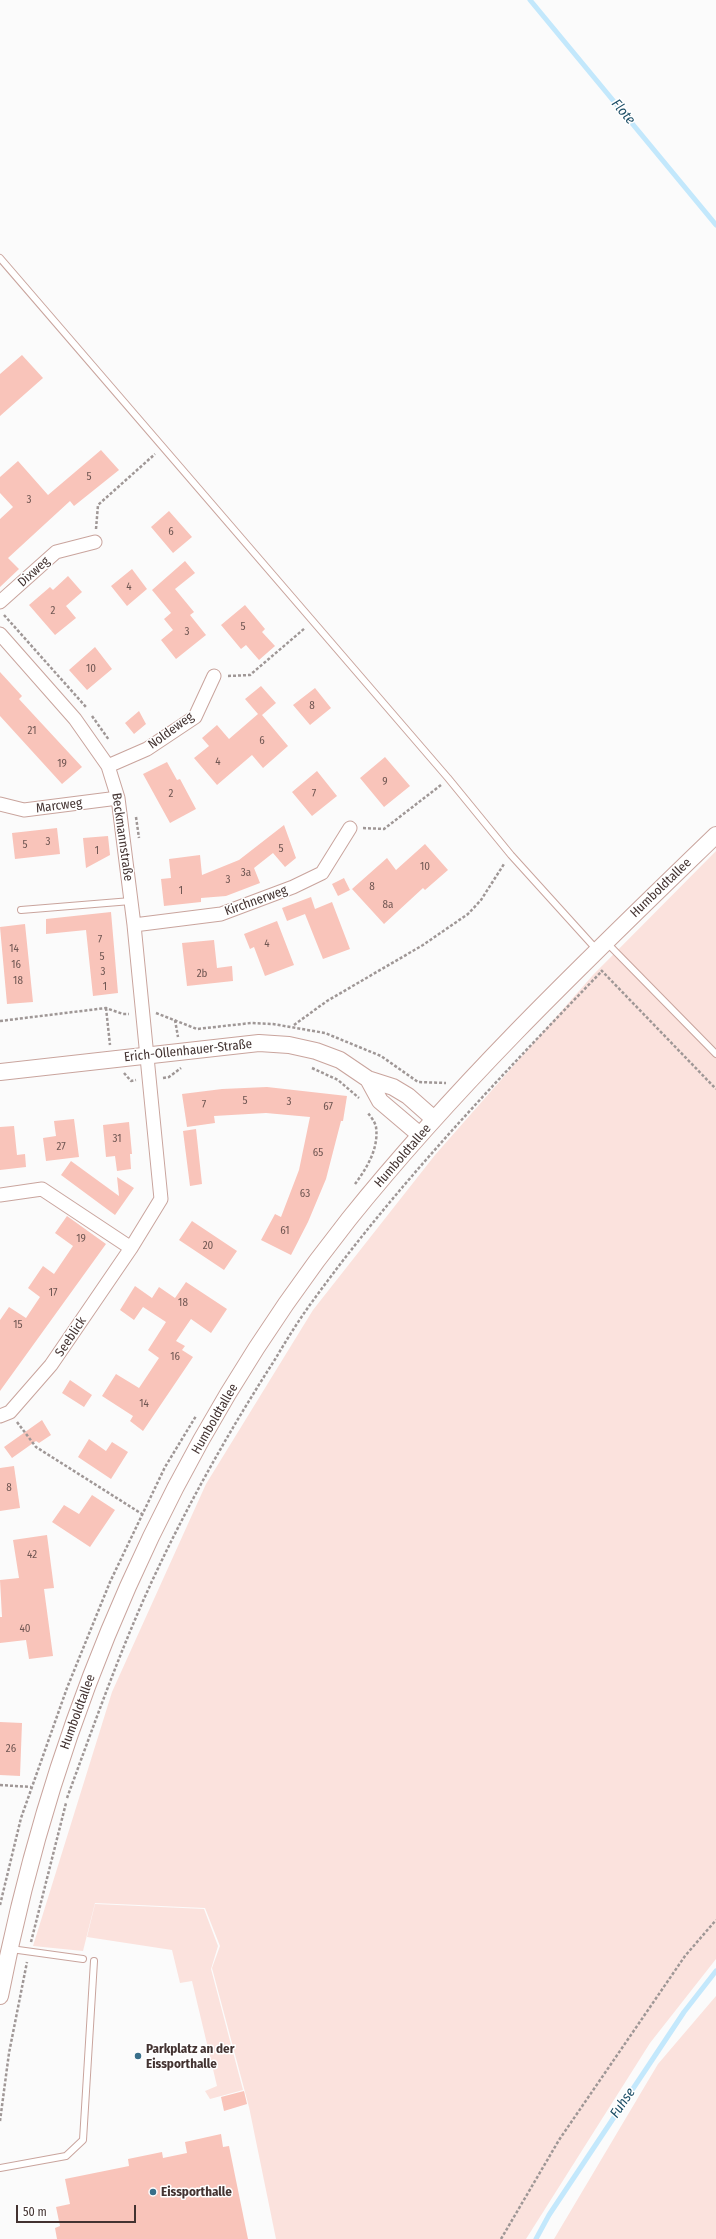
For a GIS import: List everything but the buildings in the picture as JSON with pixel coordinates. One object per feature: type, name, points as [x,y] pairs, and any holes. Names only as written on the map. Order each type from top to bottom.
[{"type":"street","name":"Dixweg","points":[[0,602],[56,552],[95,542]]},
{"type":"street","name":"Beckmannstraße","points":[[0,634],[75,719],[108,766],[118,798],[148,1055]]},
{"type":"street","name":"Noldeweg","points":[[108,766],[147,749],[195,717],[214,676]]},
{"type":"street","name":"Marcweg","points":[[0,804],[24,810],[118,798]]},
{"type":"street","name":"Kirchnerweg","points":[[134,925],[221,914],[293,887],[322,873],[350,828]]},
{"type":"street","name":"Humboldtallee","points":[[0,1996],[9,1949],[50,1791],[90,1676],[157,1524],[186,1468],[241,1375],[297,1289],[347,1222],[434,1119],[601,946],[716,835]]},
{"type":"street","name":"Erich-Ollenhauer-Straße","points":[[0,1072],[259,1044],[288,1045],[316,1051],[340,1060],[368,1079],[393,1087],[408,1096],[434,1119]]},
{"type":"street","name":"Seeblick","points":[[5,1414],[51,1365],[131,1248],[161,1199],[148,1055]]},
{"type":"street","name":"Erich-Ollenhauer-Straße","points":[[368,1079],[380,1101],[420,1135]]},
{"type":"street","points":[[0,1195],[42,1189],[131,1248]]},
{"type":"lane","points":[[0,258],[313,620],[448,778],[511,855],[601,946],[716,1054]]},
{"type":"lane","points":[[21,910],[131,901]]},
{"type":"lane","points":[[9,1949],[84,1959]]},
{"type":"lane","points":[[0,2168],[66,2156],[83,2140],[94,1961]]},
{"type":"path","points":[[95,542],[98,505],[163,447]]},
{"type":"path","points":[[214,676],[250,675],[313,620]]},
{"type":"path","points":[[350,828],[384,829],[426,798],[448,778]]},
{"type":"path","points":[[293,1026],[327,1001],[423,945],[468,914],[480,900],[511,855]]},
{"type":"path","points":[[0,2121],[1,2101],[9,2053],[29,1952],[68,1798],[110,1684],[152,1580],[201,1482],[255,1390],[311,1303],[394,1195],[474,1104],[601,972],[661,1029],[716,1089]]},
{"type":"path","points":[[0,1021],[106,1008],[123,1014],[143,1013]]},
{"type":"path","points":[[106,1008],[111,1059]]},
{"type":"path","points":[[149,1079],[170,1077],[182,1067]]},
{"type":"path","points":[[311,1068],[338,1080],[360,1099]]},
{"type":"path","points":[[364,1106],[376,1126]]},
{"type":"path","points":[[5,1414],[36,1447],[142,1514]]},
{"type":"path","points":[[0,1785],[31,1787]]},
{"type":"path","points":[[501,2239],[559,2140],[685,1956],[716,1920]]},
{"type":"shaded area","points":[[716,851],[716,1959],[650,2043],[526,2239],[276,2239],[249,2107],[212,1968],[220,1946],[205,1908],[95,1903],[83,1951],[33,1946],[112,1692],[206,1484],[313,1310],[435,1155],[593,975]]},
{"type":"shaded area","points":[[95,1904],[204,1909],[218,1946],[211,1969],[243,2090],[210,2099],[205,2091],[217,2086],[192,1981],[180,1983],[172,1950],[87,1937]]},
{"type":"shaded area","points":[[716,1996],[716,2239],[554,2239],[658,2064]]},
{"type":"waterway","name":"Flote","points":[[530,0],[716,225]]},
{"type":"waterway","name":"Fuhse","points":[[536,2239],[549,2215],[684,2012],[716,1971]]},
{"type":"place","name":"Parkplatz an der Eissporthalle","points":[[138,2056]]},
{"type":"place","name":"Eissporthalle","points":[[153,2192]]}]
